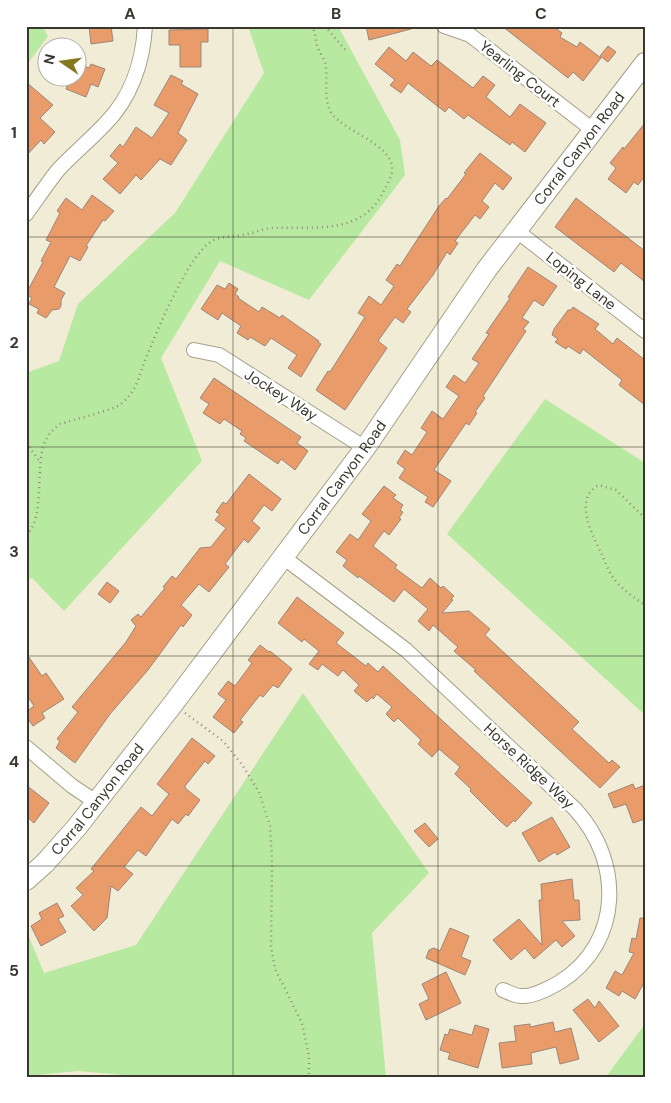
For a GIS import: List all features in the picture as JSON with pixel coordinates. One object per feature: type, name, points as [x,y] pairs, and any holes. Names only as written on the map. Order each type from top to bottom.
[{"type":"main road","name":"Corral Canyon Road","points":[[26,880],[58,848],[173,704],[365,448],[487,269],[645,64]]},
{"type":"street","points":[[26,214],[59,170],[107,122],[122,103],[138,67],[145,26]]},
{"type":"street","name":"Yearling Court","points":[[444,26],[470,36],[593,130]]},
{"type":"street","name":"Loping Lane","points":[[517,231],[645,331]]},
{"type":"street","name":"Jockey Way","points":[[194,350],[220,355],[365,448]]},
{"type":"street","name":"Horse Ridge Way","points":[[284,557],[406,650],[575,809],[598,839],[609,875],[610,895],[604,927],[592,951],[574,971],[540,992],[520,996],[503,990]]},
{"type":"street","points":[[26,747],[72,786],[96,802]]},
{"type":"path","points":[[26,534],[31,531],[36,518],[42,452],[46,439],[52,430],[60,424],[120,406],[136,388],[145,360],[174,295],[197,256],[210,242],[218,238],[243,235],[268,228],[339,226],[358,220],[376,204],[389,182],[392,170],[383,150],[341,122],[330,111],[325,62],[312,26]]},
{"type":"path","points":[[325,26],[346,52]]},
{"type":"path","points":[[26,443],[42,465]]},
{"type":"path","points":[[645,518],[616,490],[599,485],[589,494],[585,510],[592,534],[612,577],[632,597],[645,604]]},
{"type":"path","points":[[173,704],[223,741],[243,766],[259,792],[270,826],[272,862],[271,946],[275,969],[302,1023],[309,1056],[309,1077]]},
{"type":"green space","points":[[26,26],[42,26],[48,36],[47,38],[38,38],[38,50],[26,66]]},
{"type":"green space","points":[[248,26],[338,26],[400,140],[405,175],[309,300],[220,261],[161,358],[202,461],[64,611],[32,578],[26,580],[26,373],[59,361],[78,304],[175,213],[264,73]]},
{"type":"green space","points":[[545,399],[645,463],[645,715],[447,534]]},
{"type":"green space","points":[[303,693],[429,873],[372,933],[386,1077],[146,1077],[78,1071],[26,1076],[26,930],[44,973],[136,945]]},
{"type":"green space","points":[[645,1024],[645,1077],[606,1077]]},
{"type":"building","points":[[89,26],[111,26],[113,41],[91,44]]},
{"type":"building","points":[[366,26],[411,26],[411,29],[369,40]]},
{"type":"building","points":[[502,26],[553,26],[562,33],[560,37],[577,47],[580,42],[601,58],[583,81],[573,72],[568,78]]},
{"type":"building","points":[[208,29],[208,42],[201,42],[201,67],[180,67],[180,45],[169,45],[169,30]]},
{"type":"building","points":[[608,46],[616,52],[608,62],[600,56]]},
{"type":"building","points":[[389,47],[406,61],[413,52],[431,66],[437,60],[473,88],[483,76],[495,85],[486,97],[510,117],[520,104],[546,123],[525,152],[512,142],[510,145],[468,115],[464,119],[449,107],[445,112],[408,83],[401,93],[390,85],[395,80],[375,64]]},
{"type":"building","points":[[91,64],[105,69],[98,87],[91,84],[86,97],[66,89],[88,88],[88,68]]},
{"type":"building","points":[[171,75],[183,81],[181,84],[198,94],[178,133],[187,140],[171,165],[160,159],[141,180],[136,175],[120,194],[103,179],[118,163],[110,156],[120,144],[123,147],[136,127],[152,138],[169,113],[154,105]]},
{"type":"building","points":[[26,82],[53,105],[40,118],[55,132],[44,144],[41,140],[26,156]]},
{"type":"building","points":[[645,123],[645,176],[638,185],[634,182],[626,193],[608,179],[616,168],[610,163]]},
{"type":"building","points":[[480,153],[512,178],[503,190],[495,183],[482,201],[489,207],[480,219],[475,215],[455,241],[458,243],[450,255],[447,252],[433,275],[407,309],[411,312],[403,323],[395,317],[378,341],[387,348],[345,410],[316,390],[328,371],[330,372],[365,317],[358,313],[369,296],[381,305],[394,286],[386,280],[397,264],[400,266],[439,206],[447,199]]},
{"type":"building","points":[[92,195],[114,211],[105,221],[103,220],[86,246],[88,247],[80,261],[70,256],[54,287],[65,293],[61,300],[61,306],[59,309],[52,310],[46,318],[37,313],[39,309],[29,304],[32,298],[26,294],[51,242],[46,240],[60,213],[57,211],[66,198],[82,210]]},
{"type":"building","points":[[576,198],[645,251],[645,282],[621,263],[614,272],[555,227]]},
{"type":"building","points":[[528,267],[557,286],[543,306],[534,300],[522,318],[529,322],[523,329],[526,331],[483,396],[485,398],[475,412],[477,413],[469,425],[466,423],[434,470],[451,481],[433,507],[425,502],[428,497],[399,478],[405,469],[397,463],[405,450],[412,455],[427,432],[421,428],[432,411],[443,419],[459,396],[446,387],[454,375],[465,383],[479,363],[472,359],[489,334],[486,333]]},
{"type":"building","points":[[229,283],[238,289],[235,294],[238,298],[259,312],[262,307],[280,318],[282,315],[319,341],[321,344],[301,377],[288,368],[297,355],[271,338],[265,346],[250,337],[248,340],[237,333],[241,326],[222,313],[218,320],[201,309],[217,285],[225,289]]},
{"type":"building","points":[[573,307],[599,324],[595,329],[613,344],[617,338],[645,360],[645,405],[619,385],[622,380],[583,349],[580,354],[568,346],[566,349],[555,342],[558,339],[552,335],[554,329],[568,310],[571,310]]},
{"type":"building","points":[[214,378],[301,437],[297,443],[308,451],[295,470],[281,459],[278,464],[244,441],[246,438],[240,434],[242,431],[224,419],[220,424],[203,413],[209,404],[200,398]]},
{"type":"building","points":[[249,474],[281,499],[272,511],[264,505],[252,521],[260,528],[248,543],[244,539],[225,564],[229,567],[209,592],[199,584],[181,605],[192,615],[183,627],[181,625],[148,670],[110,714],[75,763],[56,748],[60,741],[57,739],[78,712],[72,707],[126,642],[136,626],[131,620],[138,614],[141,617],[165,588],[163,587],[172,576],[176,579],[200,548],[211,547],[226,528],[215,520],[220,514],[216,512],[223,502],[226,504]]},
{"type":"building","points":[[384,486],[396,495],[393,498],[403,505],[400,510],[403,512],[399,518],[401,519],[389,535],[384,531],[373,546],[397,565],[395,568],[422,588],[430,578],[441,588],[443,586],[454,596],[442,613],[469,611],[490,629],[485,635],[579,722],[572,729],[609,763],[612,760],[620,767],[600,788],[474,671],[476,670],[454,651],[458,647],[433,625],[429,631],[418,621],[428,609],[404,589],[394,602],[343,566],[347,560],[336,552],[350,534],[358,540],[371,521],[362,514]]},
{"type":"building","points":[[107,582],[119,591],[110,603],[98,594]]},
{"type":"building","points":[[297,597],[344,633],[336,643],[366,666],[368,663],[378,672],[383,666],[532,803],[515,822],[514,820],[507,827],[500,821],[455,774],[460,767],[439,749],[432,757],[418,744],[421,740],[398,718],[394,722],[386,714],[392,707],[377,694],[367,702],[354,691],[359,685],[343,670],[338,676],[322,664],[318,670],[309,664],[319,651],[304,639],[302,642],[278,623]]},
{"type":"building","points":[[260,645],[292,669],[278,688],[273,685],[263,697],[260,695],[240,720],[243,722],[234,733],[213,717],[226,700],[218,694],[228,681],[235,686],[252,663],[248,660]]},
{"type":"building","points":[[26,653],[42,676],[46,673],[64,699],[42,713],[45,718],[33,726],[26,716],[26,712],[34,706],[26,694]]},
{"type":"building","points":[[192,738],[215,756],[208,764],[205,761],[185,786],[200,800],[188,816],[186,814],[178,824],[172,819],[146,856],[138,850],[124,867],[133,874],[118,891],[111,886],[107,918],[94,931],[71,906],[83,895],[76,888],[94,871],[91,869],[141,807],[152,816],[169,794],[157,784]]},
{"type":"building","points":[[633,784],[635,789],[645,785],[645,819],[633,823],[626,804],[614,808],[608,794]]},
{"type":"building","points":[[26,785],[49,803],[34,823],[26,816]]},
{"type":"building","points":[[552,817],[570,847],[557,855],[555,852],[539,862],[522,833]]},
{"type":"building","points":[[425,823],[438,839],[429,847],[414,831]]},
{"type":"building","points":[[572,879],[574,900],[579,900],[580,920],[562,921],[575,936],[562,947],[556,940],[534,959],[525,948],[511,960],[493,940],[519,919],[542,945],[539,900],[542,900],[541,884]]},
{"type":"building","points":[[57,903],[64,916],[58,919],[66,932],[41,946],[31,926],[42,919],[39,913]]},
{"type":"building","points":[[640,918],[645,918],[645,981],[635,999],[622,991],[619,996],[606,988],[615,971],[622,975],[634,953],[629,952],[632,938],[636,939]]},
{"type":"building","points":[[450,928],[469,936],[461,957],[471,961],[465,975],[426,958],[429,950],[434,948],[440,951]]},
{"type":"building","points":[[446,972],[461,1003],[426,1020],[419,1004],[429,999],[422,984]]},
{"type":"building","points":[[588,999],[595,1008],[599,1001],[619,1026],[599,1042],[573,1010]]},
{"type":"building","points":[[553,1022],[555,1032],[571,1028],[579,1059],[560,1064],[556,1047],[531,1053],[532,1064],[502,1068],[499,1043],[516,1041],[514,1026],[530,1024],[530,1027]]},
{"type":"building","points":[[475,1025],[489,1029],[478,1068],[448,1059],[450,1053],[440,1050],[445,1034],[448,1035],[450,1029],[472,1035]]}]
